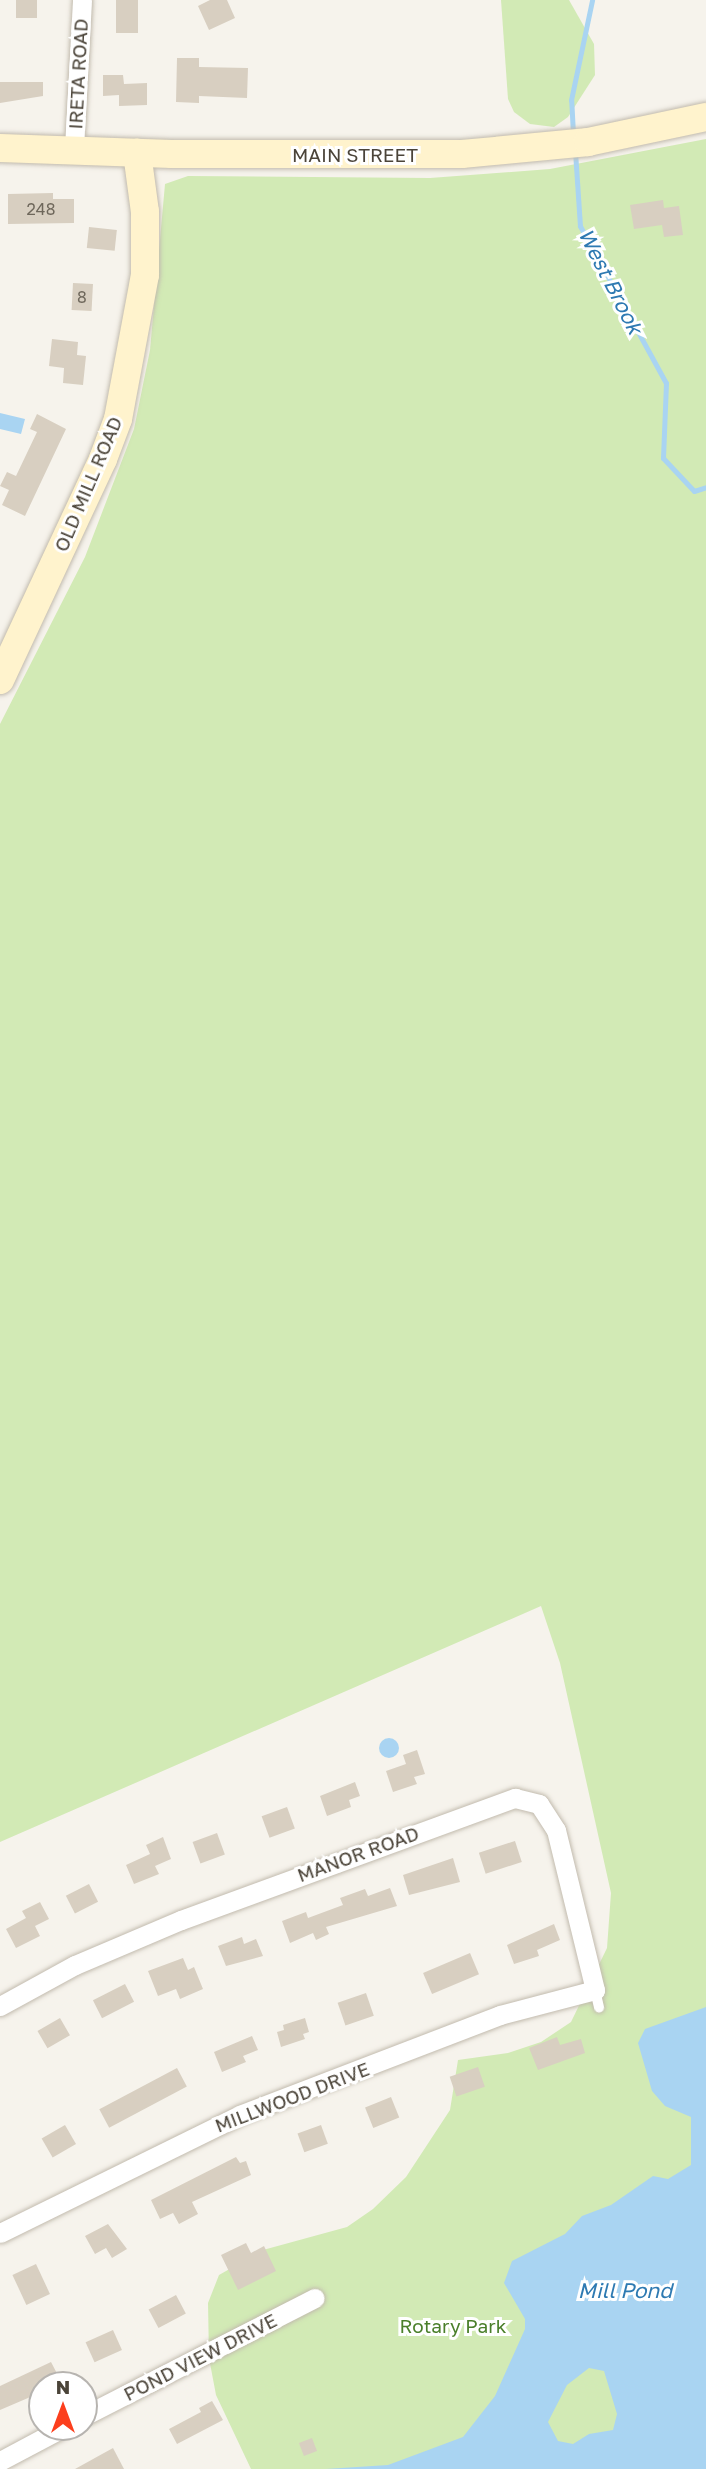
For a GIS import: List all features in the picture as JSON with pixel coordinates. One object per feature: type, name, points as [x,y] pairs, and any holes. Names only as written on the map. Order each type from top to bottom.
[{"type":"main road","name":"MAIN STREET","points":[[0,148],[74,148],[137,153],[430,155],[576,144],[706,117]]},
{"type":"main road","name":"OLD MILL ROAD","points":[[0,680],[118,419],[145,275],[145,212],[137,153]]},
{"type":"street","name":"IRETA ROAD","points":[[74,148],[82,0]]},
{"type":"street","name":"MANOR ROAD","points":[[0,2006],[75,1965],[181,1920],[515,1798],[540,1804],[556,1830],[597,1999]]},
{"type":"street","name":"MILLWOOD DRIVE","points":[[0,2233],[240,2115],[500,2015],[597,1999]]},
{"type":"street","name":"POND VIEW DRIVE","points":[[98,2409],[315,2298]]},
{"type":"street","points":[[0,2461],[38,2441]]},
{"type":"green space","points":[[501,0],[569,0],[594,44],[595,75],[568,117],[554,127],[530,124],[514,112],[508,99]]},
{"type":"green space","name":"Rotary Park","points":[[706,139],[706,2203],[602,2364],[640,2469],[251,2469],[216,2395],[209,2358],[208,2303],[219,2275],[263,2250],[347,2227],[373,2209],[406,2177],[450,2110],[458,2060],[508,2053],[541,2042],[571,2022],[607,1948],[611,1893],[560,1663],[541,1606],[0,1842],[0,724],[85,557],[134,429],[150,350],[165,184],[188,176],[430,178],[550,169]]},
{"type":"water","points":[[0,413],[25,419],[21,434],[0,429]]},
{"type":"water","points":[[389,1738],[396,1741],[399,1748],[396,1755],[389,1758],[382,1755],[379,1748],[382,1741]]},
{"type":"water","name":"Mill Pond","points":[[706,2007],[706,2469],[326,2469],[388,2465],[463,2437],[495,2396],[525,2329],[525,2319],[504,2283],[512,2261],[565,2234],[582,2216],[611,2205],[653,2176],[668,2179],[691,2165],[691,2117],[665,2106],[652,2091],[638,2043],[645,2029]],"holes":[[[589,2368],[604,2371],[617,2414],[613,2430],[589,2434],[573,2444],[558,2441],[548,2422],[567,2385]]]},
{"type":"building","points":[[16,0],[37,0],[37,18],[16,18]]},
{"type":"building","points":[[116,0],[138,0],[138,33],[116,33]]},
{"type":"building","points":[[210,0],[227,0],[235,18],[209,30],[198,6]]},
{"type":"building","points":[[177,58],[199,58],[199,67],[248,68],[247,98],[199,96],[199,103],[176,102]]},
{"type":"building","points":[[103,75],[123,75],[124,84],[147,83],[147,105],[119,106],[119,95],[103,96]]},
{"type":"building","points":[[0,82],[43,82],[43,96],[0,103]]},
{"type":"building","points":[[53,193],[53,199],[74,199],[74,223],[8,224],[8,194]]},
{"type":"building","points":[[663,200],[664,208],[679,206],[683,235],[664,237],[662,225],[634,229],[630,205]]},
{"type":"building","points":[[89,227],[117,230],[115,251],[87,248]]},
{"type":"building","points":[[73,283],[93,284],[92,311],[72,310]]},
{"type":"building","points":[[52,339],[78,342],[77,355],[86,356],[83,385],[63,383],[64,368],[49,366]]},
{"type":"building","points":[[37,414],[66,429],[25,516],[2,505],[9,490],[0,486],[7,472],[16,476],[37,432],[30,429]]},
{"type":"building","points":[[417,1750],[425,1774],[414,1777],[417,1784],[393,1792],[386,1771],[406,1764],[403,1755]]},
{"type":"building","points":[[355,1782],[360,1796],[349,1800],[351,1807],[327,1816],[320,1796]]},
{"type":"building","points":[[287,1807],[295,1829],[269,1838],[262,1816]]},
{"type":"building","points":[[217,1833],[225,1855],[200,1864],[193,1842]]},
{"type":"building","points":[[163,1837],[171,1859],[155,1866],[159,1874],[134,1884],[126,1865],[150,1854],[146,1845]]},
{"type":"building","points":[[515,1841],[522,1862],[486,1874],[479,1853]]},
{"type":"building","points":[[453,1858],[460,1882],[409,1895],[403,1875]]},
{"type":"building","points":[[89,1884],[98,1902],[75,1914],[66,1896]]},
{"type":"building","points":[[390,1888],[397,1906],[326,1927],[329,1934],[316,1940],[313,1933],[290,1943],[282,1921],[306,1912],[308,1918],[343,1905],[340,1898],[365,1889],[368,1896]]},
{"type":"building","points":[[40,1902],[49,1919],[35,1926],[40,1936],[16,1948],[6,1929],[26,1918],[22,1911]]},
{"type":"building","points":[[554,1924],[560,1940],[537,1950],[539,1956],[514,1964],[507,1945]]},
{"type":"building","points":[[242,1937],[244,1944],[256,1939],[263,1956],[226,1966],[218,1946]]},
{"type":"building","points":[[470,1953],[479,1974],[432,1994],[423,1973]]},
{"type":"building","points":[[183,1958],[188,1970],[194,1967],[203,1989],[180,1999],[176,1989],[158,1996],[148,1971]]},
{"type":"building","points":[[125,1984],[134,2002],[102,2018],[93,2000]]},
{"type":"building","points":[[366,1993],[374,2016],[345,2025],[338,2003]]},
{"type":"building","points":[[60,2018],[70,2035],[47,2048],[37,2031]]},
{"type":"building","points":[[305,2018],[309,2032],[303,2034],[305,2039],[281,2047],[277,2032],[284,2030],[283,2025]]},
{"type":"building","points":[[252,2036],[258,2050],[243,2056],[246,2062],[222,2072],[214,2052]]},
{"type":"building","points":[[557,2037],[560,2045],[581,2039],[585,2053],[538,2070],[529,2048]]},
{"type":"building","points":[[478,2067],[485,2087],[456,2097],[450,2077]]},
{"type":"building","points":[[177,2068],[187,2087],[109,2128],[99,2109]]},
{"type":"building","points":[[391,2097],[399,2117],[373,2128],[365,2107]]},
{"type":"building","points":[[65,2125],[76,2144],[53,2158],[42,2138]]},
{"type":"building","points":[[321,2125],[328,2144],[304,2152],[298,2134]]},
{"type":"building","points":[[236,2157],[240,2163],[246,2161],[251,2175],[192,2202],[198,2214],[179,2224],[173,2213],[160,2219],[151,2200]]},
{"type":"building","points":[[108,2224],[127,2249],[112,2258],[106,2248],[95,2254],[85,2236]]},
{"type":"building","points":[[246,2243],[251,2253],[264,2246],[276,2271],[238,2290],[221,2255]]},
{"type":"building","points":[[36,2264],[50,2294],[26,2305],[12,2275]]},
{"type":"building","points":[[176,2295],[186,2314],[158,2328],[149,2310]]},
{"type":"building","points":[[113,2330],[122,2350],[95,2362],[86,2342]]},
{"type":"building","points":[[51,2362],[56,2371],[32,2371]]},
{"type":"building","points":[[28,2373],[28,2398],[0,2410],[0,2386]]},
{"type":"building","points":[[212,2401],[223,2420],[177,2444],[169,2429],[201,2412],[199,2408]]},
{"type":"building","points":[[312,2438],[317,2451],[304,2456],[299,2443]]},
{"type":"building","points":[[113,2448],[124,2469],[75,2469]]},
{"type":"waterway","name":"West Brook","points":[[573,134],[571,100],[592,0]]},
{"type":"waterway","name":"West Brook","points":[[575,151],[580,226],[666,383],[663,458],[694,491],[706,487]]}]
